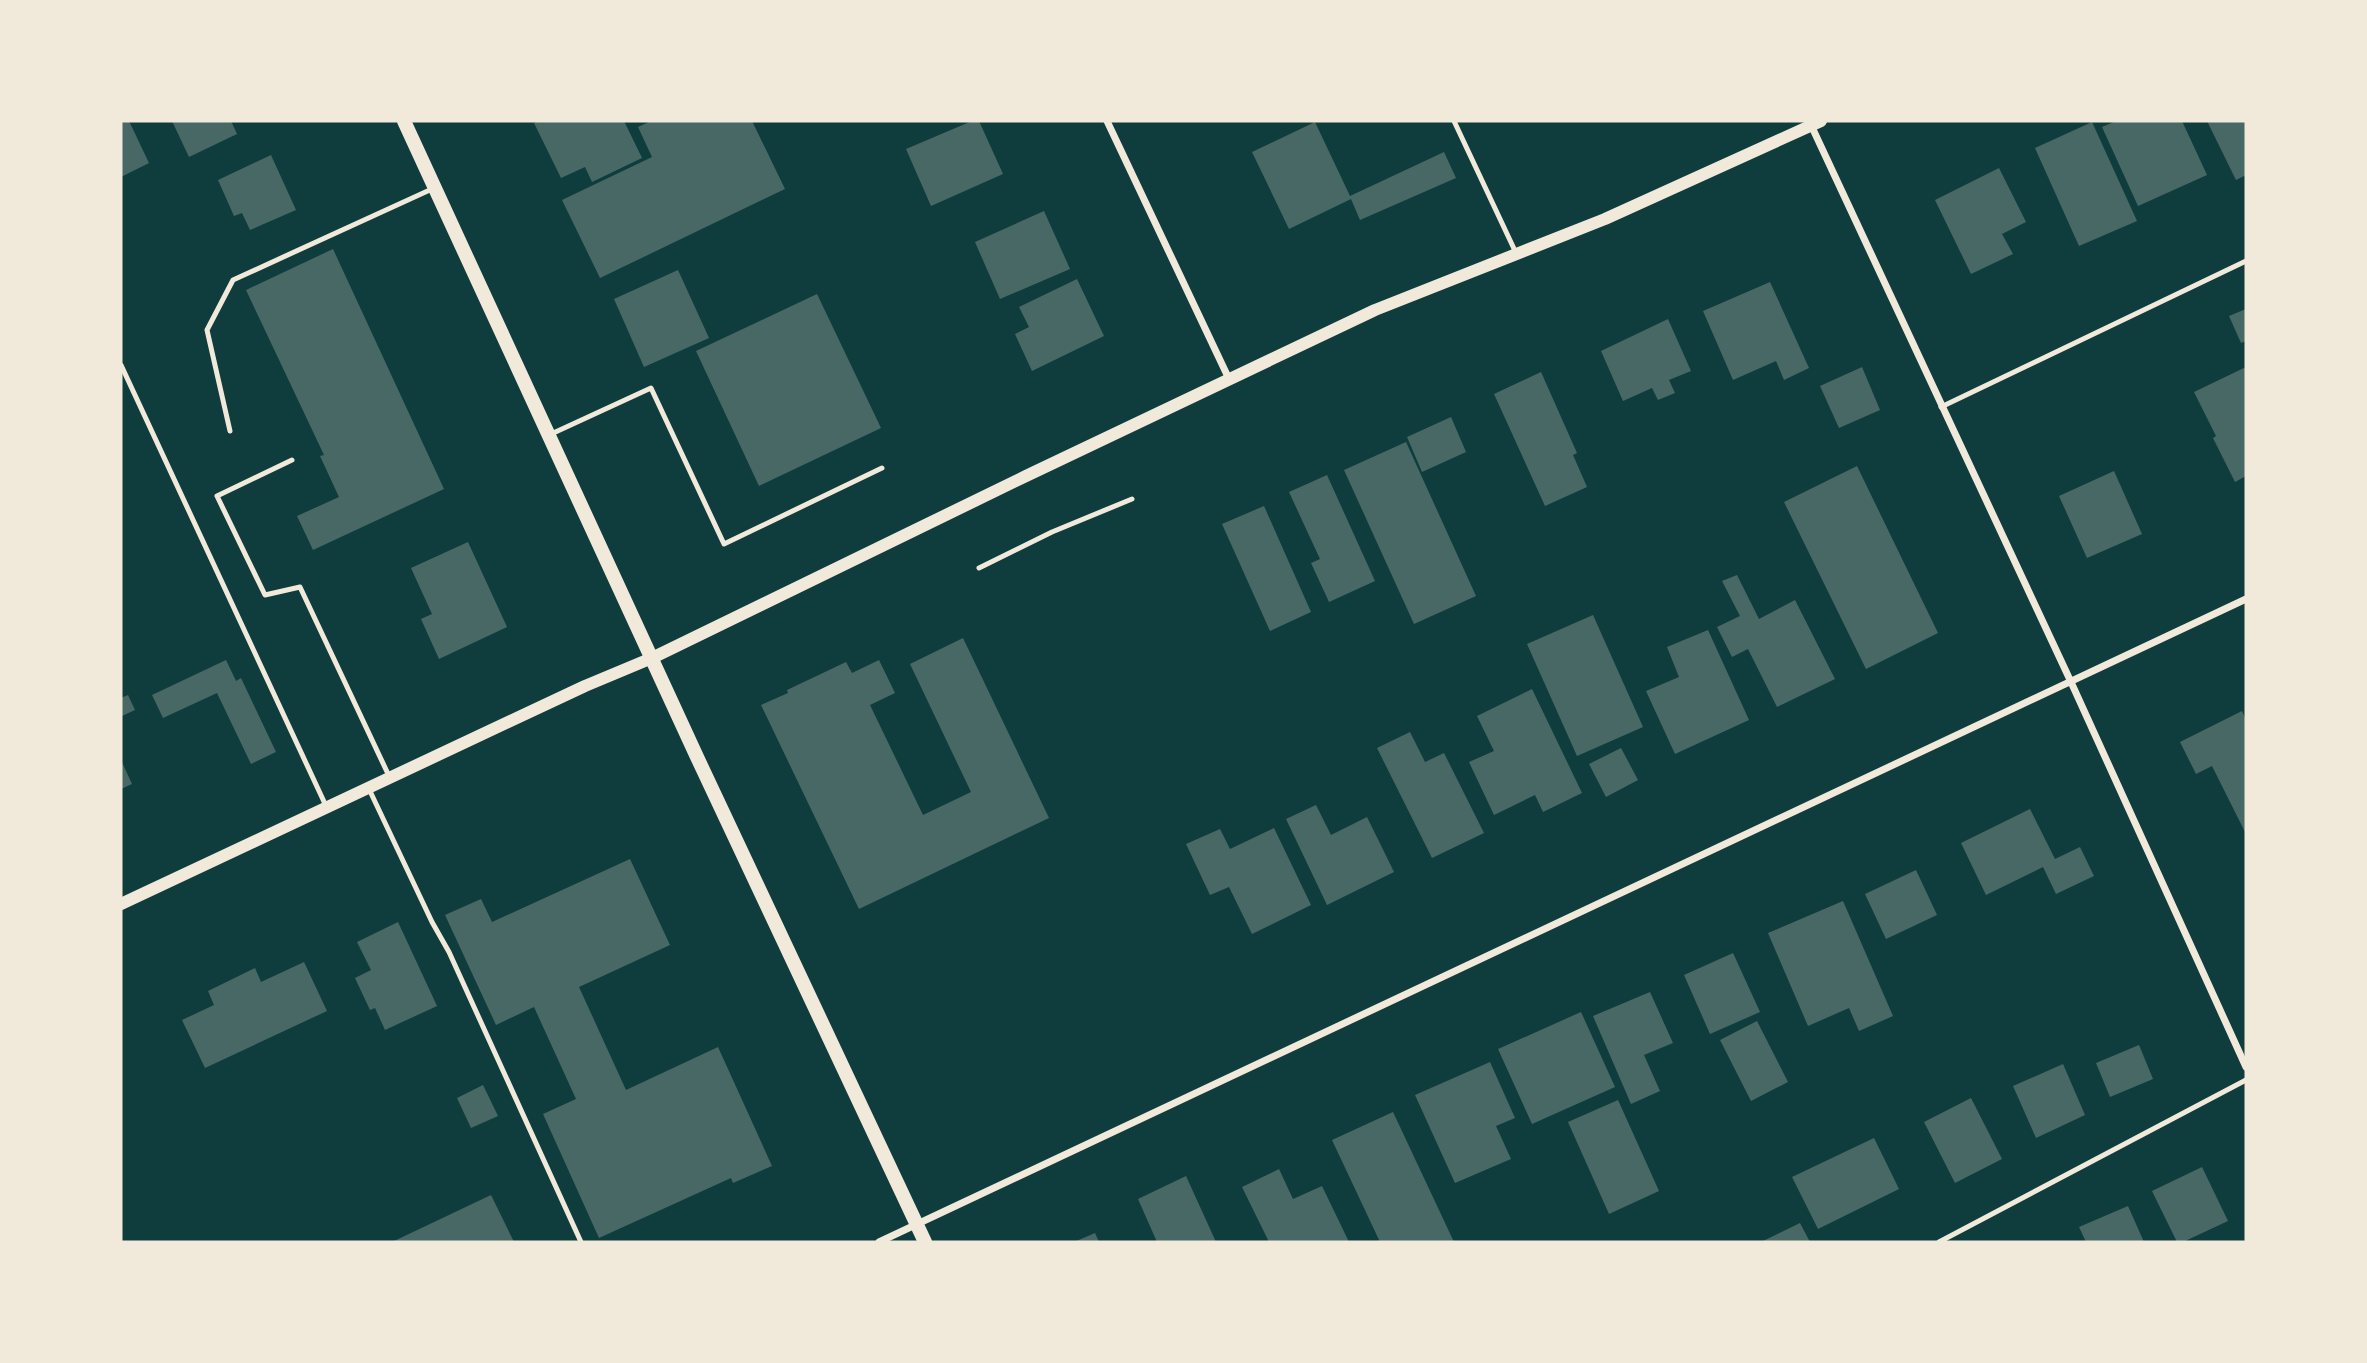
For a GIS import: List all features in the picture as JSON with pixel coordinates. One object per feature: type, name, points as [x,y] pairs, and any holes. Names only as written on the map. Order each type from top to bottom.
[{"type":"main road","points":[[404,121],[925,1242]]},
{"type":"street","points":[[1107,121],[1228,379]]},
{"type":"street","points":[[121,904],[652,658],[1375,310],[1605,219],[1814,122],[1941,407],[2071,682],[2246,1066]]},
{"type":"street","points":[[879,1242],[2246,599]]},
{"type":"lane","points":[[1454,121],[1516,253]]},
{"type":"lane","points":[[230,431],[207,330],[233,280],[435,188]]},
{"type":"lane","points":[[1941,407],[2246,261]]},
{"type":"lane","points":[[121,365],[327,808]]},
{"type":"lane","points":[[549,435],[651,388],[724,544],[882,468]]},
{"type":"lane","points":[[292,460],[217,496],[265,595],[300,587],[390,779]]},
{"type":"lane","points":[[979,568],[1052,532],[1132,499]]},
{"type":"lane","points":[[369,789],[449,952],[581,1242]]},
{"type":"lane","points":[[1939,1242],[2246,1080]]},
{"type":"building","points":[[121,121],[129,121],[149,163],[121,177]]},
{"type":"building","points":[[172,121],[231,121],[237,134],[189,157]]},
{"type":"building","points":[[624,121],[642,158],[592,182],[585,167],[561,178],[534,123]]},
{"type":"building","points":[[651,121],[752,121],[785,189],[600,278],[562,200],[652,157],[638,127]]},
{"type":"building","points":[[972,121],[979,121],[1003,174],[931,206],[906,149]]},
{"type":"building","points":[[2116,121],[2182,121],[2207,175],[2138,206],[2102,127]]},
{"type":"building","points":[[2207,121],[2246,121],[2246,175],[2236,180]]},
{"type":"building","points":[[1315,122],[1350,196],[1444,152],[1456,178],[1360,220],[1351,199],[1289,229],[1252,152]]},
{"type":"building","points":[[2092,122],[2137,221],[2079,246],[2035,148]]},
{"type":"building","points":[[271,155],[296,210],[250,230],[242,213],[234,216],[218,180]]},
{"type":"building","points":[[1999,168],[2026,222],[2002,234],[2013,254],[1971,274],[1935,200]]},
{"type":"building","points":[[1044,211],[1070,269],[1000,299],[975,242]]},
{"type":"building","points":[[333,249],[444,489],[313,550],[297,516],[339,497],[320,456],[324,455],[246,290]]},
{"type":"building","points":[[678,270],[709,338],[644,367],[614,299]]},
{"type":"building","points":[[1077,279],[1104,336],[1032,371],[1015,334],[1029,327],[1019,307]]},
{"type":"building","points":[[1770,282],[1809,368],[1784,380],[1776,361],[1733,380],[1703,311]]},
{"type":"building","points":[[817,294],[881,428],[759,486],[696,351]]},
{"type":"building","points":[[2246,309],[2246,341],[2241,343],[2229,316]]},
{"type":"building","points":[[1668,319],[1691,371],[1669,380],[1675,393],[1658,400],[1652,388],[1623,401],[1601,351]]},
{"type":"building","points":[[1862,367],[1880,410],[1839,428],[1820,386]]},
{"type":"building","points":[[2246,367],[2246,476],[2235,482],[2194,392]]},
{"type":"building","points":[[1541,372],[1577,453],[1573,455],[1587,487],[1545,506],[1494,394]]},
{"type":"building","points":[[1451,417],[1466,452],[1422,472],[1407,437]]},
{"type":"building","points":[[1406,442],[1476,596],[1414,624],[1344,470]]},
{"type":"building","points":[[1857,466],[1938,633],[1866,669],[1784,502]]},
{"type":"building","points":[[2114,471],[2142,534],[2087,558],[2059,496]]},
{"type":"building","points":[[1327,475],[1375,581],[1329,602],[1311,563],[1320,559],[1289,492]]},
{"type":"building","points":[[1264,506],[1311,612],[1270,631],[1222,524]]},
{"type":"building","points":[[468,542],[507,627],[439,659],[421,619],[432,614],[411,568]]},
{"type":"building","points":[[1737,575],[1759,619],[1795,600],[1835,679],[1777,707],[1748,649],[1732,657],[1717,627],[1740,616],[1722,581]]},
{"type":"building","points":[[1593,615],[1643,727],[1577,756],[1527,644]]},
{"type":"building","points":[[1708,630],[1749,720],[1675,754],[1646,691],[1679,677],[1667,647]]},
{"type":"building","points":[[963,638],[1049,818],[859,909],[761,705],[846,662],[852,673],[879,660],[895,693],[870,705],[923,815],[971,792],[910,664]]},
{"type":"building","points":[[226,660],[236,681],[241,678],[276,752],[251,764],[217,693],[163,718],[152,695]]},
{"type":"building","points":[[1532,689],[1582,793],[1543,812],[1535,795],[1494,815],[1469,762],[1494,751],[1477,716]]},
{"type":"building","points":[[128,695],[135,710],[122,716],[121,698]]},
{"type":"building","points":[[2242,711],[2246,720],[2246,834],[2212,766],[2196,774],[2180,742]]},
{"type":"building","points":[[1410,732],[1425,762],[1444,753],[1484,833],[1432,858],[1377,748]]},
{"type":"building","points":[[1621,748],[1638,780],[1606,797],[1589,764]]},
{"type":"building","points":[[121,760],[132,784],[121,789]]},
{"type":"building","points":[[1316,805],[1331,835],[1367,817],[1394,872],[1327,905],[1286,819]]},
{"type":"building","points":[[2030,809],[2055,859],[2080,847],[2094,876],[2056,894],[2043,867],[1986,895],[1961,843]]},
{"type":"building","points":[[1274,828],[1311,905],[1252,934],[1229,887],[1210,895],[1186,844],[1220,829],[1230,849]]},
{"type":"building","points":[[630,859],[670,945],[579,987],[626,1090],[718,1047],[772,1166],[733,1183],[731,1178],[599,1238],[543,1114],[576,1099],[534,1007],[496,1025],[445,915],[481,899],[492,922]]},
{"type":"building","points":[[1916,870],[1937,915],[1886,939],[1865,894]]},
{"type":"building","points":[[1843,901],[1893,1016],[1859,1031],[1849,1008],[1808,1026],[1768,933]]},
{"type":"building","points":[[398,922],[437,1006],[385,1030],[375,1008],[370,1010],[355,978],[371,970],[357,942]]},
{"type":"building","points":[[1733,953],[1760,1012],[1710,1034],[1684,975]]},
{"type":"building","points":[[304,962],[327,1011],[205,1068],[182,1020],[214,1005],[208,991],[255,968],[261,982]]},
{"type":"building","points":[[1650,992],[1673,1043],[1644,1055],[1660,1091],[1631,1104],[1593,1016]]},
{"type":"building","points":[[1581,1012],[1615,1087],[1532,1124],[1498,1049]]},
{"type":"building","points":[[1757,1021],[1788,1082],[1751,1101],[1720,1040]]},
{"type":"building","points":[[2139,1045],[2153,1079],[2110,1097],[2096,1063]]},
{"type":"building","points":[[1490,1062],[1515,1118],[1496,1126],[1511,1159],[1455,1183],[1415,1095]]},
{"type":"building","points":[[2063,1064],[2085,1115],[2036,1138],[2013,1086]]},
{"type":"building","points":[[483,1085],[498,1116],[471,1128],[457,1098]]},
{"type":"building","points":[[1971,1098],[2002,1159],[1955,1183],[1924,1122]]},
{"type":"building","points":[[1618,1100],[1659,1191],[1609,1214],[1568,1122]]},
{"type":"building","points":[[1393,1112],[1454,1242],[1380,1242],[1332,1140]]},
{"type":"building","points":[[1874,1138],[1899,1189],[1818,1229],[1792,1177]]},
{"type":"building","points":[[2202,1167],[2228,1221],[2183,1242],[2177,1242],[2152,1191]]},
{"type":"building","points":[[1279,1169],[1293,1199],[1322,1186],[1349,1242],[1269,1242],[1242,1187]]},
{"type":"building","points":[[1186,1176],[1216,1242],[1157,1242],[1138,1199]]},
{"type":"building","points":[[491,1195],[514,1242],[392,1242]]},
{"type":"building","points":[[2128,1206],[2144,1242],[2086,1242],[2079,1227]]},
{"type":"building","points":[[1800,1223],[1810,1242],[1761,1242]]},
{"type":"building","points":[[1095,1233],[1099,1242],[1074,1242]]}]
